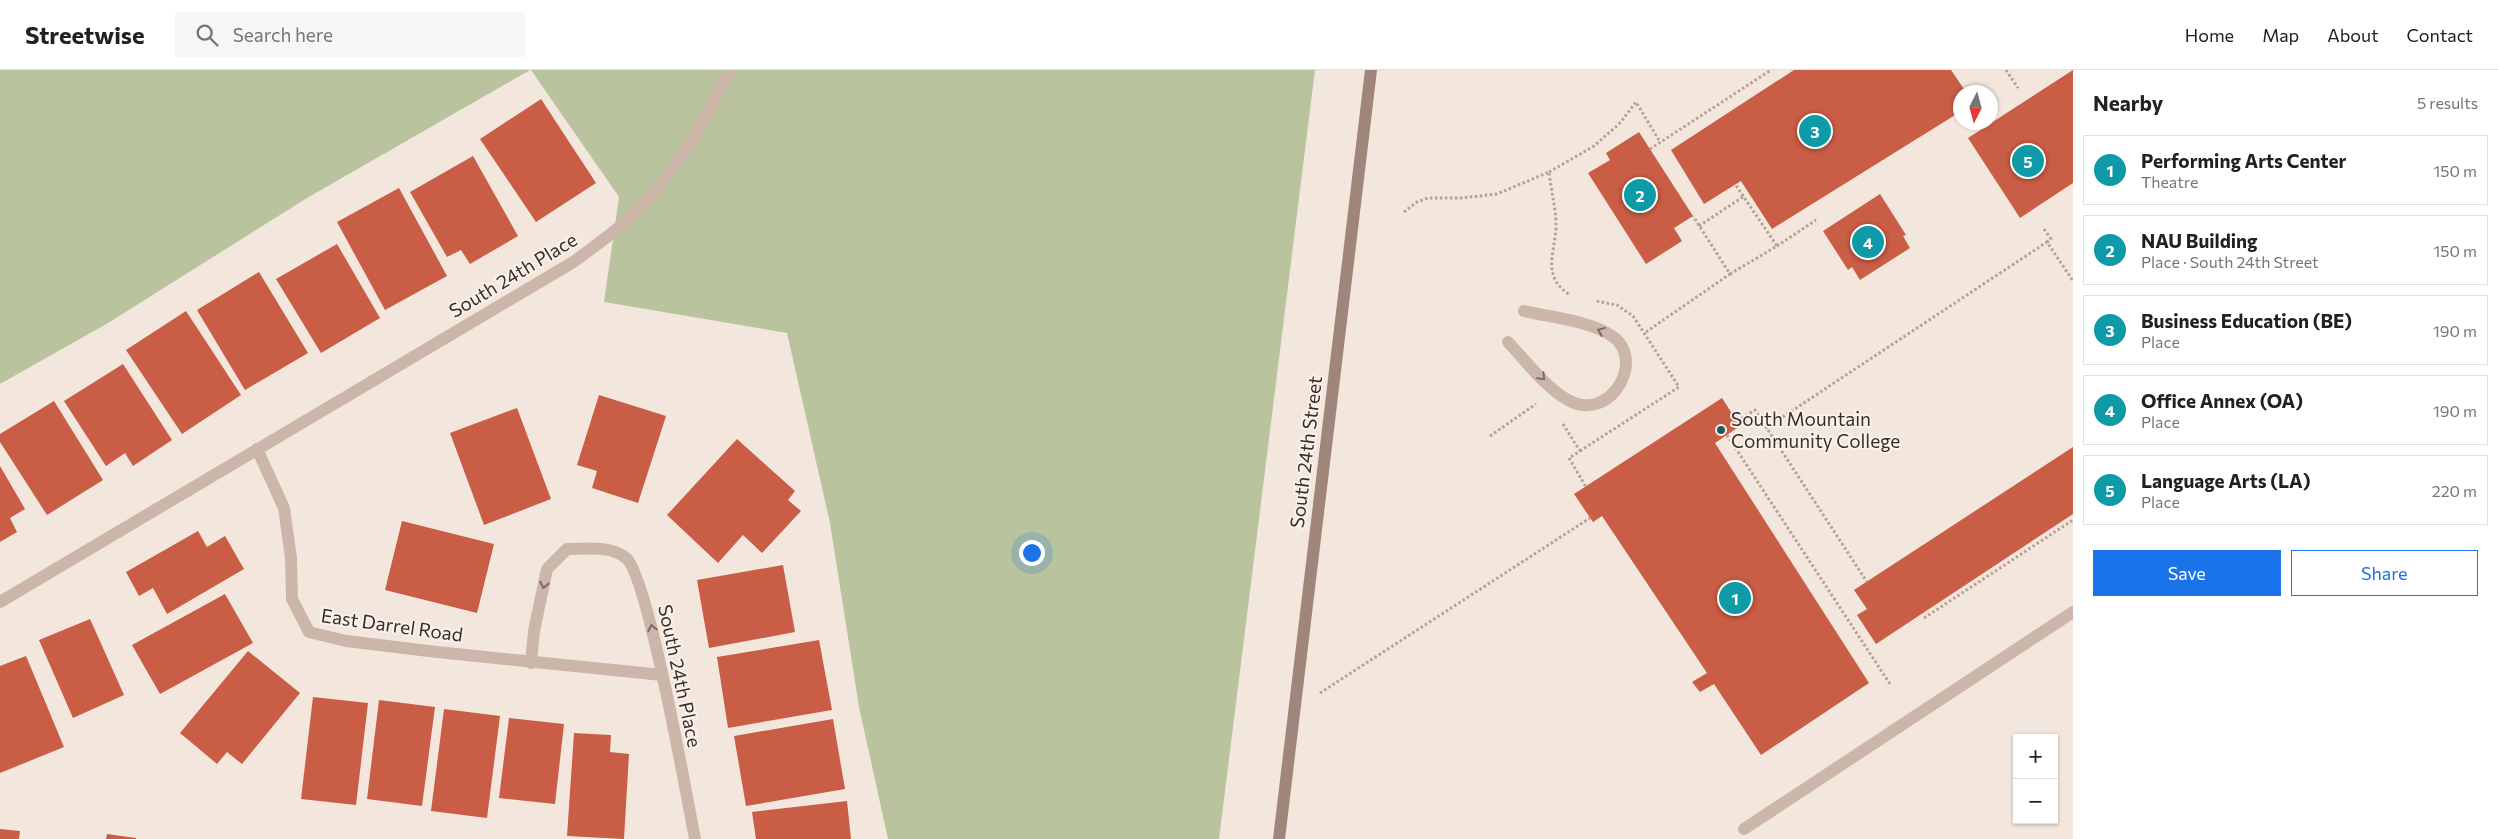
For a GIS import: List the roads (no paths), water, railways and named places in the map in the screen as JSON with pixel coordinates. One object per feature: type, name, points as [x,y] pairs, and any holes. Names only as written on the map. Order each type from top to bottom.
[{"type":"main road","name":"South 24th Street","points":[[1279,839],[1371,70]]},
{"type":"street","name":"South 24th Place","points":[[257,449],[575,261],[620,226],[669,174],[713,105],[730,70]]},
{"type":"street","points":[[1508,342],[1559,394],[1572,402],[1583,405],[1594,404],[1617,391],[1624,376],[1625,364],[1622,347],[1613,336],[1599,329],[1524,311]]},
{"type":"street","points":[[0,602],[257,449]]},
{"type":"street","name":"East Darrel Road","points":[[257,449],[284,508],[291,558],[292,599],[309,632],[346,641],[531,663],[662,675]]},
{"type":"street","name":"South 24th Place","points":[[531,663],[534,631],[547,569],[567,549],[600,548],[627,558],[638,579],[662,675],[695,839]]},
{"type":"street","points":[[1744,829],[2073,612]]},
{"type":"place","name":"Business Education (BE)","points":[[1815,131]]},
{"type":"place","name":"Language Arts (LA)","points":[[2028,161]]},
{"type":"place","name":"NAU Building","points":[[1640,195]]},
{"type":"place","name":"Office Annex (OA)","points":[[1868,242]]},
{"type":"place","name":"South Mountain Community College","points":[[1721,430]]},
{"type":"place","name":"Performing Arts Center","points":[[1735,598]]}]
